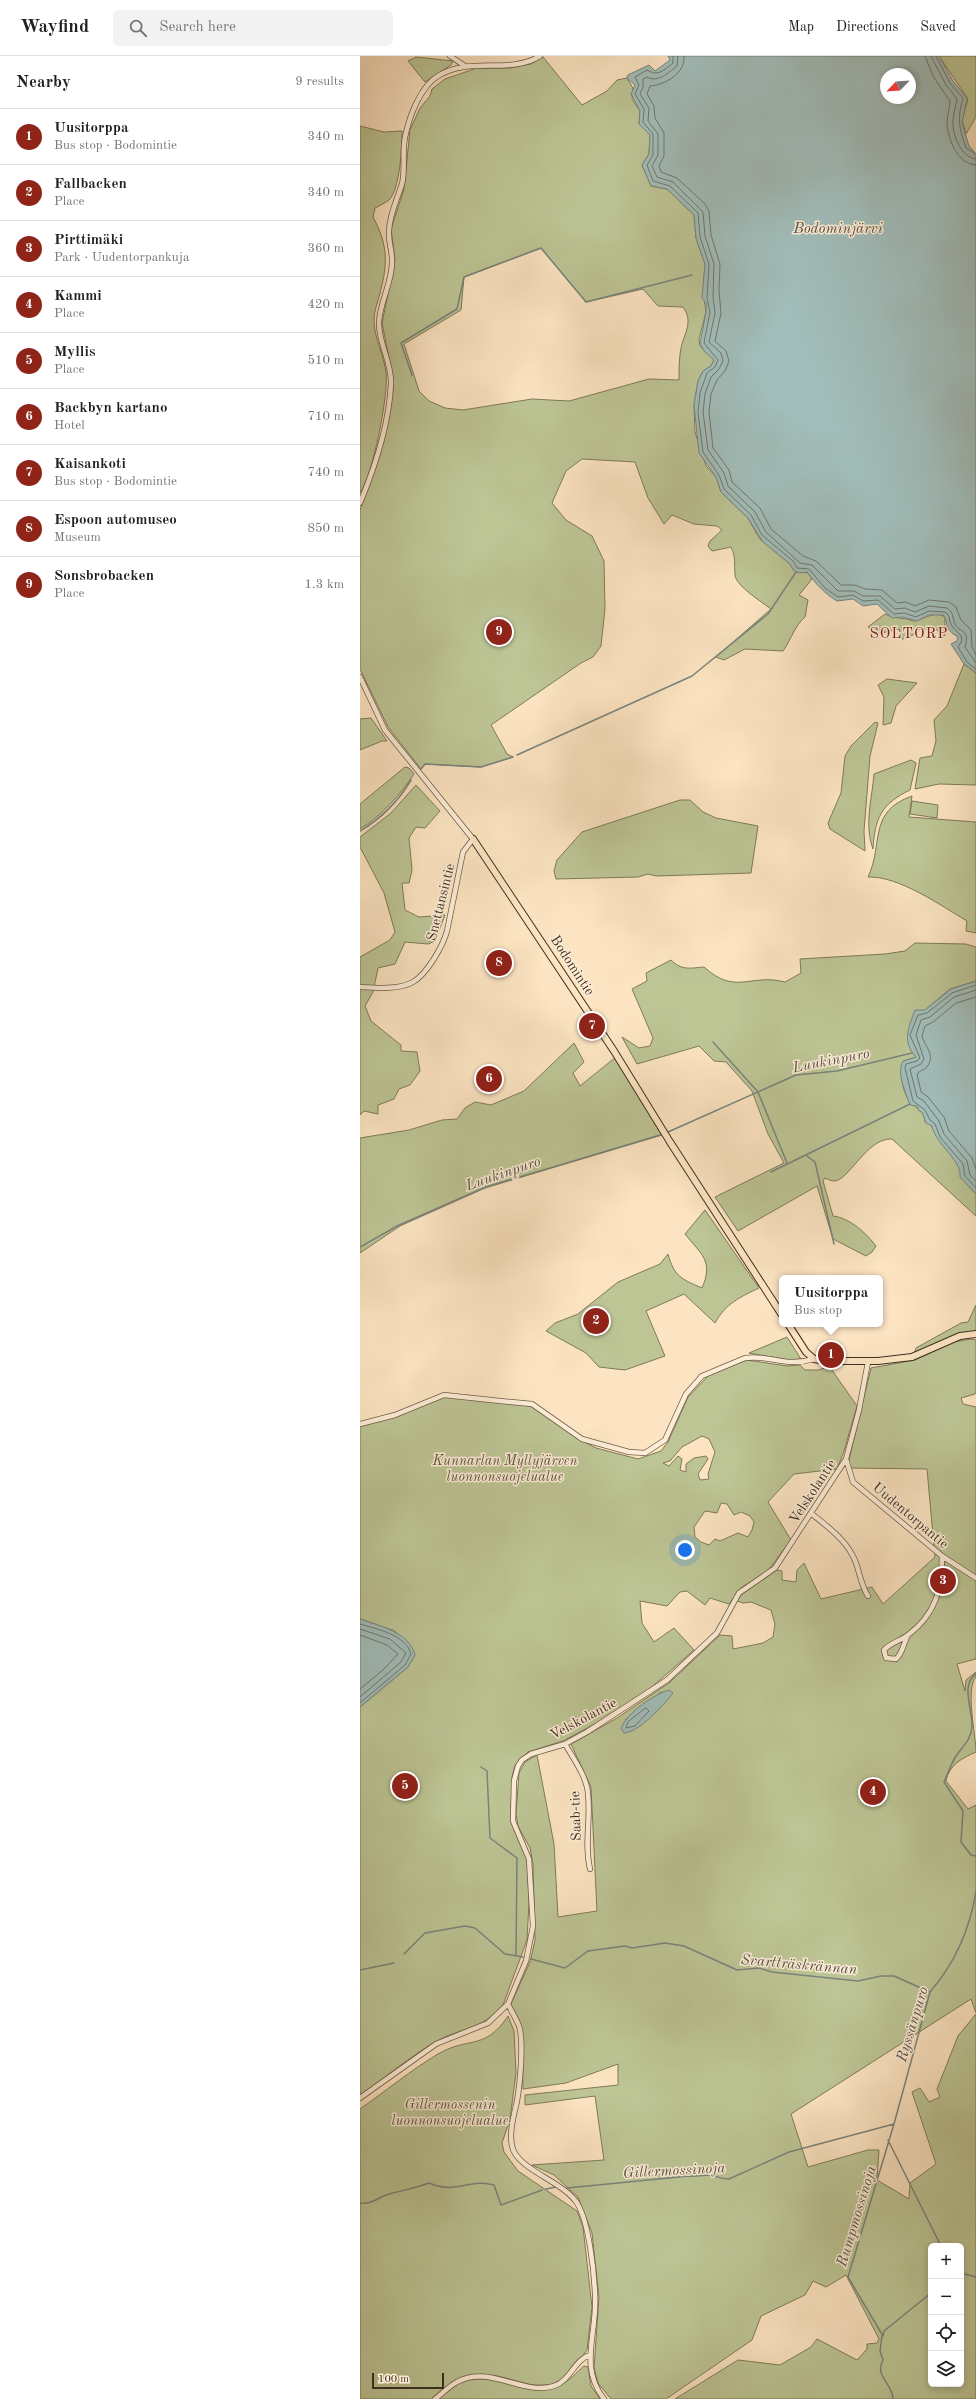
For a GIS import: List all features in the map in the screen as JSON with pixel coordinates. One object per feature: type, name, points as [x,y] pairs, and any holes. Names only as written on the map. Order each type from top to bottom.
[{"type":"main road","name":"Bodomintie","points":[[473,839],[614,1051],[670,1142],[779,1310]]},
{"type":"main road","points":[[790,1327],[806,1352],[814,1359],[868,1362],[912,1357],[960,1336],[976,1334]]},
{"type":"street","points":[[450,56],[465,66]]},
{"type":"street","points":[[360,503],[368,484],[381,437],[391,384],[390,370],[379,322],[392,260],[388,232],[390,218],[402,183],[405,134],[422,94],[431,82],[438,76],[465,66],[523,63],[540,56]]},
{"type":"street","name":"Bodomintie","points":[[360,677],[385,730],[473,839]]},
{"type":"street","name":"Snettansintie","points":[[360,987],[402,986],[412,983],[433,959],[444,942],[463,852],[473,839]]},
{"type":"street","points":[[360,1424],[395,1415],[444,1396],[532,1404],[582,1439],[629,1452],[645,1453],[665,1440],[686,1394],[702,1376],[745,1358],[751,1357],[788,1363],[814,1359]]},
{"type":"street","name":"Velskolantie","points":[[360,2098],[436,2044],[488,2023],[508,2004],[526,1961],[533,1926],[529,1859],[513,1821],[516,1772],[526,1757],[565,1744],[615,1715],[675,1674],[717,1633],[739,1593],[774,1568],[812,1514],[846,1459],[860,1404],[868,1362]]},
{"type":"street","name":"Uudentorpantie","points":[[846,1459],[853,1482],[942,1556],[976,1578]]},
{"type":"street","points":[[812,1514],[844,1541],[856,1564],[860,1579],[868,1596]]},
{"type":"street","points":[[908,1635],[889,1645],[884,1650],[886,1658],[896,1659],[899,1657],[902,1645],[908,1635],[936,1604],[942,1579],[942,1556]]},
{"type":"street","name":"Saab-tie","points":[[565,1744],[582,1776],[588,1794],[587,1856],[590,1869]]},
{"type":"street","points":[[508,2004],[519,2027],[520,2042],[520,2085],[512,2122],[512,2146],[524,2163],[558,2184],[577,2202],[585,2223],[596,2295],[589,2368],[592,2378],[604,2399]]},
{"type":"street","points":[[435,2399],[457,2382],[472,2377],[498,2378],[532,2386],[555,2386],[567,2378],[585,2356],[590,2354]]},
{"type":"green space","points":[[939,56],[976,56],[976,117],[966,134],[962,120],[968,99]]},
{"type":"green space","points":[[416,57],[453,61],[451,65],[425,82],[408,61]]},
{"type":"green space","points":[[543,57],[582,105],[607,91],[617,80],[627,78],[633,88],[632,99],[640,111],[639,124],[650,135],[649,154],[642,165],[651,186],[667,189],[694,215],[696,238],[705,264],[703,292],[706,312],[699,339],[700,346],[714,360],[711,366],[703,371],[698,381],[694,405],[695,432],[706,466],[716,477],[721,492],[748,518],[759,538],[790,564],[795,571],[807,572],[812,579],[799,595],[808,600],[805,617],[798,624],[783,651],[745,649],[724,660],[716,657],[771,609],[744,589],[736,579],[734,557],[731,547],[712,551],[708,546],[710,541],[722,530],[717,526],[694,524],[672,515],[664,524],[648,498],[635,462],[582,459],[566,471],[552,503],[566,520],[592,536],[604,561],[605,608],[601,646],[593,657],[581,663],[491,725],[507,754],[513,757],[481,767],[425,764],[421,769],[388,727],[360,669],[360,510],[388,422],[393,390],[391,368],[382,323],[395,260],[391,229],[404,189],[410,130],[420,108],[430,96],[432,89],[445,79],[477,68],[510,68],[531,64]],"holes":[[[541,248],[586,302],[643,289],[658,306],[683,307],[688,318],[688,323],[680,352],[679,380],[649,379],[569,401],[532,399],[463,410],[445,408],[429,401],[419,391],[404,344],[461,310],[464,277]]]},
{"type":"green space","points":[[360,126],[384,132],[402,131],[402,147],[398,178],[393,195],[389,200],[375,208],[373,217],[382,236],[385,254],[383,282],[375,310],[374,327],[385,366],[386,384],[379,435],[370,471],[360,493]]},
{"type":"green space","points":[[885,614],[892,617],[913,621],[938,614],[942,615],[945,618],[945,635],[942,638],[937,629],[920,629],[909,638],[902,639],[899,629],[877,634],[868,627]]},
{"type":"green space","points":[[964,664],[976,673],[976,785],[939,784],[915,789],[920,758],[932,756],[936,741],[934,720],[947,706]]},
{"type":"green space","points":[[887,679],[917,683],[896,706],[891,723],[883,725],[884,697],[878,685]]},
{"type":"green space","points":[[371,718],[387,741],[382,741],[360,750],[360,719]]},
{"type":"green space","points":[[875,722],[878,723],[870,756],[864,831],[865,851],[830,829],[828,823],[841,793],[845,756],[851,746]]},
{"type":"green space","points":[[911,760],[916,763],[910,790],[892,801],[881,813],[874,838],[873,849],[869,831],[869,812],[874,774]]},
{"type":"green space","points":[[405,767],[409,768],[414,774],[383,811],[360,829],[360,804]]},
{"type":"green space","points":[[416,785],[440,811],[425,828],[416,827],[409,838],[412,870],[409,883],[402,883],[405,910],[419,917],[445,915],[435,941],[428,944],[405,942],[395,964],[378,968],[373,992],[365,1006],[371,1021],[401,1045],[401,1051],[417,1052],[420,1071],[410,1085],[399,1089],[394,1099],[378,1105],[378,1114],[364,1111],[360,1115],[360,957],[390,940],[395,932],[384,893],[360,847],[360,837],[391,813]]},
{"type":"green space","points":[[912,796],[909,817],[976,822],[976,933],[966,931],[967,921],[906,886],[893,881],[868,877],[873,865],[879,830],[883,820],[888,811],[898,803]]},
{"type":"green space","points":[[680,800],[690,800],[703,812],[716,818],[758,826],[751,873],[656,876],[648,874],[638,877],[556,879],[554,871],[557,860],[582,832]]},
{"type":"green space","points":[[912,801],[938,805],[937,818],[910,814]]},
{"type":"green space","points":[[915,943],[966,944],[976,947],[976,981],[950,989],[925,1010],[913,1050],[916,1057],[904,1061],[902,1075],[904,1090],[908,1099],[921,1112],[925,1118],[925,1122],[931,1125],[934,1132],[956,1162],[966,1181],[976,1194],[976,1216],[892,1139],[877,1143],[840,1179],[834,1181],[825,1178],[823,1181],[833,1216],[839,1217],[857,1227],[876,1246],[872,1252],[866,1256],[833,1239],[817,1186],[738,1231],[715,1197],[784,1163],[768,1134],[752,1091],[726,1062],[714,1061],[699,1046],[637,1064],[622,1037],[639,1048],[650,1046],[653,1038],[632,989],[647,981],[646,973],[671,960],[675,964],[683,967],[704,967],[715,976],[734,982],[773,980],[785,982],[801,973],[800,959],[885,954],[905,951]]},
{"type":"green space","points":[[574,1043],[584,1062],[573,1073],[580,1086],[616,1057],[662,1135],[485,1188],[400,1226],[360,1253],[360,1138],[409,1130],[442,1120],[457,1119],[465,1108],[475,1102],[491,1105],[524,1091]]},
{"type":"green space","points":[[705,1210],[759,1288],[739,1298],[728,1306],[715,1323],[684,1294],[646,1311],[665,1356],[625,1370],[599,1367],[586,1353],[546,1331],[555,1323],[578,1314],[618,1282],[660,1264],[668,1254],[673,1267],[679,1276],[702,1288],[707,1271],[706,1264],[701,1253],[685,1234]]},
{"type":"green space","points":[[976,1305],[976,1333],[914,1354],[916,1348],[961,1323],[968,1322]]},
{"type":"green space","points":[[787,1337],[801,1359],[788,1360],[749,1353]]},
{"type":"green space","points":[[971,1339],[976,1340],[976,1392],[975,1394],[961,1398],[963,1404],[976,1407],[976,1659],[957,1664],[965,1691],[966,1680],[976,1672],[976,1677],[971,1691],[971,1701],[976,1752],[953,1766],[946,1781],[968,1809],[976,1805],[976,2013],[971,1999],[791,2114],[808,2167],[868,2150],[879,2150],[877,2180],[909,2199],[910,2183],[936,2164],[912,2092],[920,2088],[929,2102],[940,2097],[937,2089],[958,2036],[976,2014],[976,2399],[675,2399],[738,2360],[780,2365],[811,2347],[817,2339],[857,2360],[867,2349],[867,2344],[877,2343],[879,2339],[846,2275],[826,2287],[813,2281],[805,2295],[761,2316],[752,2340],[666,2399],[611,2399],[598,2383],[594,2368],[599,2297],[592,2233],[578,2197],[554,2175],[532,2165],[604,2160],[595,2096],[525,2105],[525,2095],[618,2085],[618,2064],[566,2083],[523,2089],[522,2034],[510,2006],[530,1962],[535,1940],[533,1864],[530,1848],[518,1826],[516,1814],[519,1773],[525,1762],[537,1755],[554,1844],[558,1917],[597,1911],[591,1787],[571,1744],[617,1718],[669,1683],[720,1635],[732,1636],[733,1649],[763,1643],[773,1637],[775,1624],[771,1610],[751,1602],[743,1603],[737,1601],[741,1595],[777,1570],[782,1571],[782,1580],[796,1582],[797,1570],[804,1563],[821,1599],[872,1587],[883,1604],[935,1557],[927,1469],[847,1468],[871,1368],[915,1360],[954,1342]],"holes":[[[661,1692],[672,1693],[662,1704],[652,1711],[625,1720]]]},
{"type":"green space","name":"Kunnarlan Myllyjärven luonnonsuojelualue","points":[[747,1360],[787,1366],[800,1365],[805,1370],[819,1370],[829,1366],[857,1406],[844,1451],[837,1469],[794,1474],[768,1502],[791,1540],[767,1572],[742,1587],[729,1604],[710,1598],[705,1605],[687,1591],[680,1592],[667,1606],[640,1601],[642,1623],[654,1642],[674,1628],[694,1650],[652,1687],[604,1719],[563,1741],[528,1752],[515,1765],[512,1777],[511,1821],[527,1859],[529,1902],[527,1940],[503,2005],[487,2020],[444,2037],[425,2048],[360,2095],[360,1707],[408,1667],[415,1655],[395,1631],[360,1619],[360,1424],[377,1420],[442,1396],[531,1406],[575,1437],[596,1448],[638,1459],[661,1451],[668,1442],[688,1397],[709,1375]],"holes":[[[702,1436],[709,1439],[715,1452],[708,1474],[709,1479],[700,1480],[698,1474],[708,1459],[706,1456],[694,1458],[686,1464],[686,1472],[680,1470],[682,1459],[678,1456],[669,1466],[663,1463],[670,1461],[682,1447]],[[721,1503],[727,1504],[734,1515],[741,1512],[750,1516],[754,1522],[752,1530],[748,1537],[738,1533],[720,1541],[715,1539],[709,1545],[701,1542],[695,1537],[694,1527],[705,1511],[717,1513]]]},
{"type":"green space","name":"Gillermossenin luonnonsuojelualue","points":[[508,2016],[514,2031],[516,2073],[510,2119],[502,2143],[504,2152],[518,2171],[577,2211],[583,2227],[592,2307],[587,2350],[566,2377],[551,2385],[532,2385],[498,2376],[472,2376],[432,2399],[360,2399],[360,2109],[438,2054],[459,2045],[484,2039],[492,2034],[500,2027]]},
{"type":"green space","points":[[584,2366],[588,2367],[591,2386],[600,2399],[437,2399],[456,2384],[471,2380],[496,2380],[522,2386],[535,2387],[560,2385]]},
{"type":"water","name":"Bodominjärvi","points":[[668,56],[939,56],[953,81],[967,98],[962,123],[969,146],[976,154],[976,673],[964,664],[951,644],[957,641],[958,637],[950,631],[943,615],[929,615],[917,621],[903,617],[892,618],[877,604],[863,606],[853,599],[837,601],[820,588],[807,572],[801,573],[794,571],[790,564],[763,542],[748,518],[721,492],[716,477],[699,453],[694,405],[698,381],[703,371],[711,366],[714,360],[704,351],[700,343],[706,312],[706,303],[702,298],[705,264],[696,238],[694,215],[667,189],[651,186],[642,165],[649,154],[650,135],[639,124],[640,111],[631,94],[635,85],[627,78],[628,75],[649,65],[655,71],[670,60]]},
{"type":"water","points":[[976,981],[976,1194],[960,1177],[960,1171],[953,1158],[938,1140],[932,1126],[926,1123],[922,1112],[919,1111],[917,1106],[910,1105],[902,1083],[901,1066],[903,1061],[916,1057],[909,1046],[908,1041],[910,1023],[915,1010],[925,1010],[951,989]]},
{"type":"water","points":[[360,1619],[385,1627],[400,1635],[412,1647],[415,1655],[408,1667],[360,1707]]},
{"type":"water","points":[[669,1690],[673,1693],[650,1718],[637,1728],[630,1732],[624,1733],[621,1728],[624,1722],[635,1710],[649,1700]]},
{"type":"waterway","points":[[412,375],[401,343],[457,309],[464,277],[541,248],[586,302],[692,275]]},
{"type":"waterway","points":[[517,755],[692,676],[768,614],[796,572]]},
{"type":"waterway","points":[[421,769],[425,764],[481,767],[513,757]]},
{"type":"waterway","points":[[360,831],[389,809],[411,780]]},
{"type":"waterway","points":[[713,1042],[758,1092],[787,1163]]},
{"type":"waterway","name":"Luukinpuro","points":[[668,1132],[796,1075],[837,1071],[912,1053]]},
{"type":"waterway","points":[[771,1172],[910,1104]]},
{"type":"waterway","name":"Luukinpuro","points":[[360,1247],[399,1225],[486,1187],[660,1135]]},
{"type":"waterway","points":[[807,1156],[815,1162],[834,1244]]},
{"type":"waterway","name":"Ryssänpuro","points":[[976,1674],[971,1678],[968,1691],[972,1731],[954,1759],[944,1782],[963,1811],[961,1842],[971,1855],[976,1856]]},
{"type":"waterway","points":[[481,1767],[487,1771],[490,1838],[517,1858],[516,1955]]},
{"type":"waterway","name":"Rumpmossinoja","points":[[928,2295],[884,2331],[883,2336],[848,2277],[894,2124],[930,1992],[947,1969],[960,1945],[970,1919],[976,1891]]},
{"type":"waterway","name":"Svartträskrännan","points":[[404,1954],[425,1933],[465,1926],[475,1928],[505,1954],[523,1957]]},
{"type":"waterway","name":"Svartträskrännan","points":[[531,1959],[565,1968],[588,1951],[625,1946],[632,1948],[665,1943],[684,1946],[737,1970],[759,1968],[772,1972],[858,1981],[881,1976],[894,1976],[930,1992]]},
{"type":"waterway","name":"Svartträskrännan","points":[[360,1970],[394,1963]]},
{"type":"waterway","name":"Gillermossinoja","points":[[567,2188],[689,2176],[710,2175],[729,2179],[789,2152],[894,2124]]},
{"type":"waterway","points":[[888,2140],[940,2243]]},
{"type":"waterway","name":"Gillermossinoja","points":[[360,2203],[368,2203],[389,2194],[429,2183],[448,2187],[477,2183],[494,2185],[501,2205],[542,2190]]},
{"type":"waterway","name":"Gillermossinoja","points":[[546,2189],[556,2187]]},
{"type":"waterway","name":"Rumpmossinoja","points":[[964,2274],[976,2277]]},
{"type":"waterway","points":[[882,2336],[880,2351],[883,2360],[881,2371],[893,2399]]},
{"type":"place","name":"Sonsbrobacken","points":[[499,632]]},
{"type":"place","name":"Espoon automuseo","points":[[499,963]]},
{"type":"place","name":"Kaisankoti","points":[[592,1026]]},
{"type":"place","name":"Backbyn kartano","points":[[489,1079]]},
{"type":"place","name":"Fallbacken","points":[[596,1321]]},
{"type":"place","name":"Uusitorppa","points":[[831,1355]]},
{"type":"place","name":"Pirttimäki","points":[[943,1581]]},
{"type":"place","name":"Myllis","points":[[405,1786]]},
{"type":"place","name":"Kammi","points":[[873,1792]]},
{"type":"district","name":"SOLTORP","points":[[909,633]]}]
